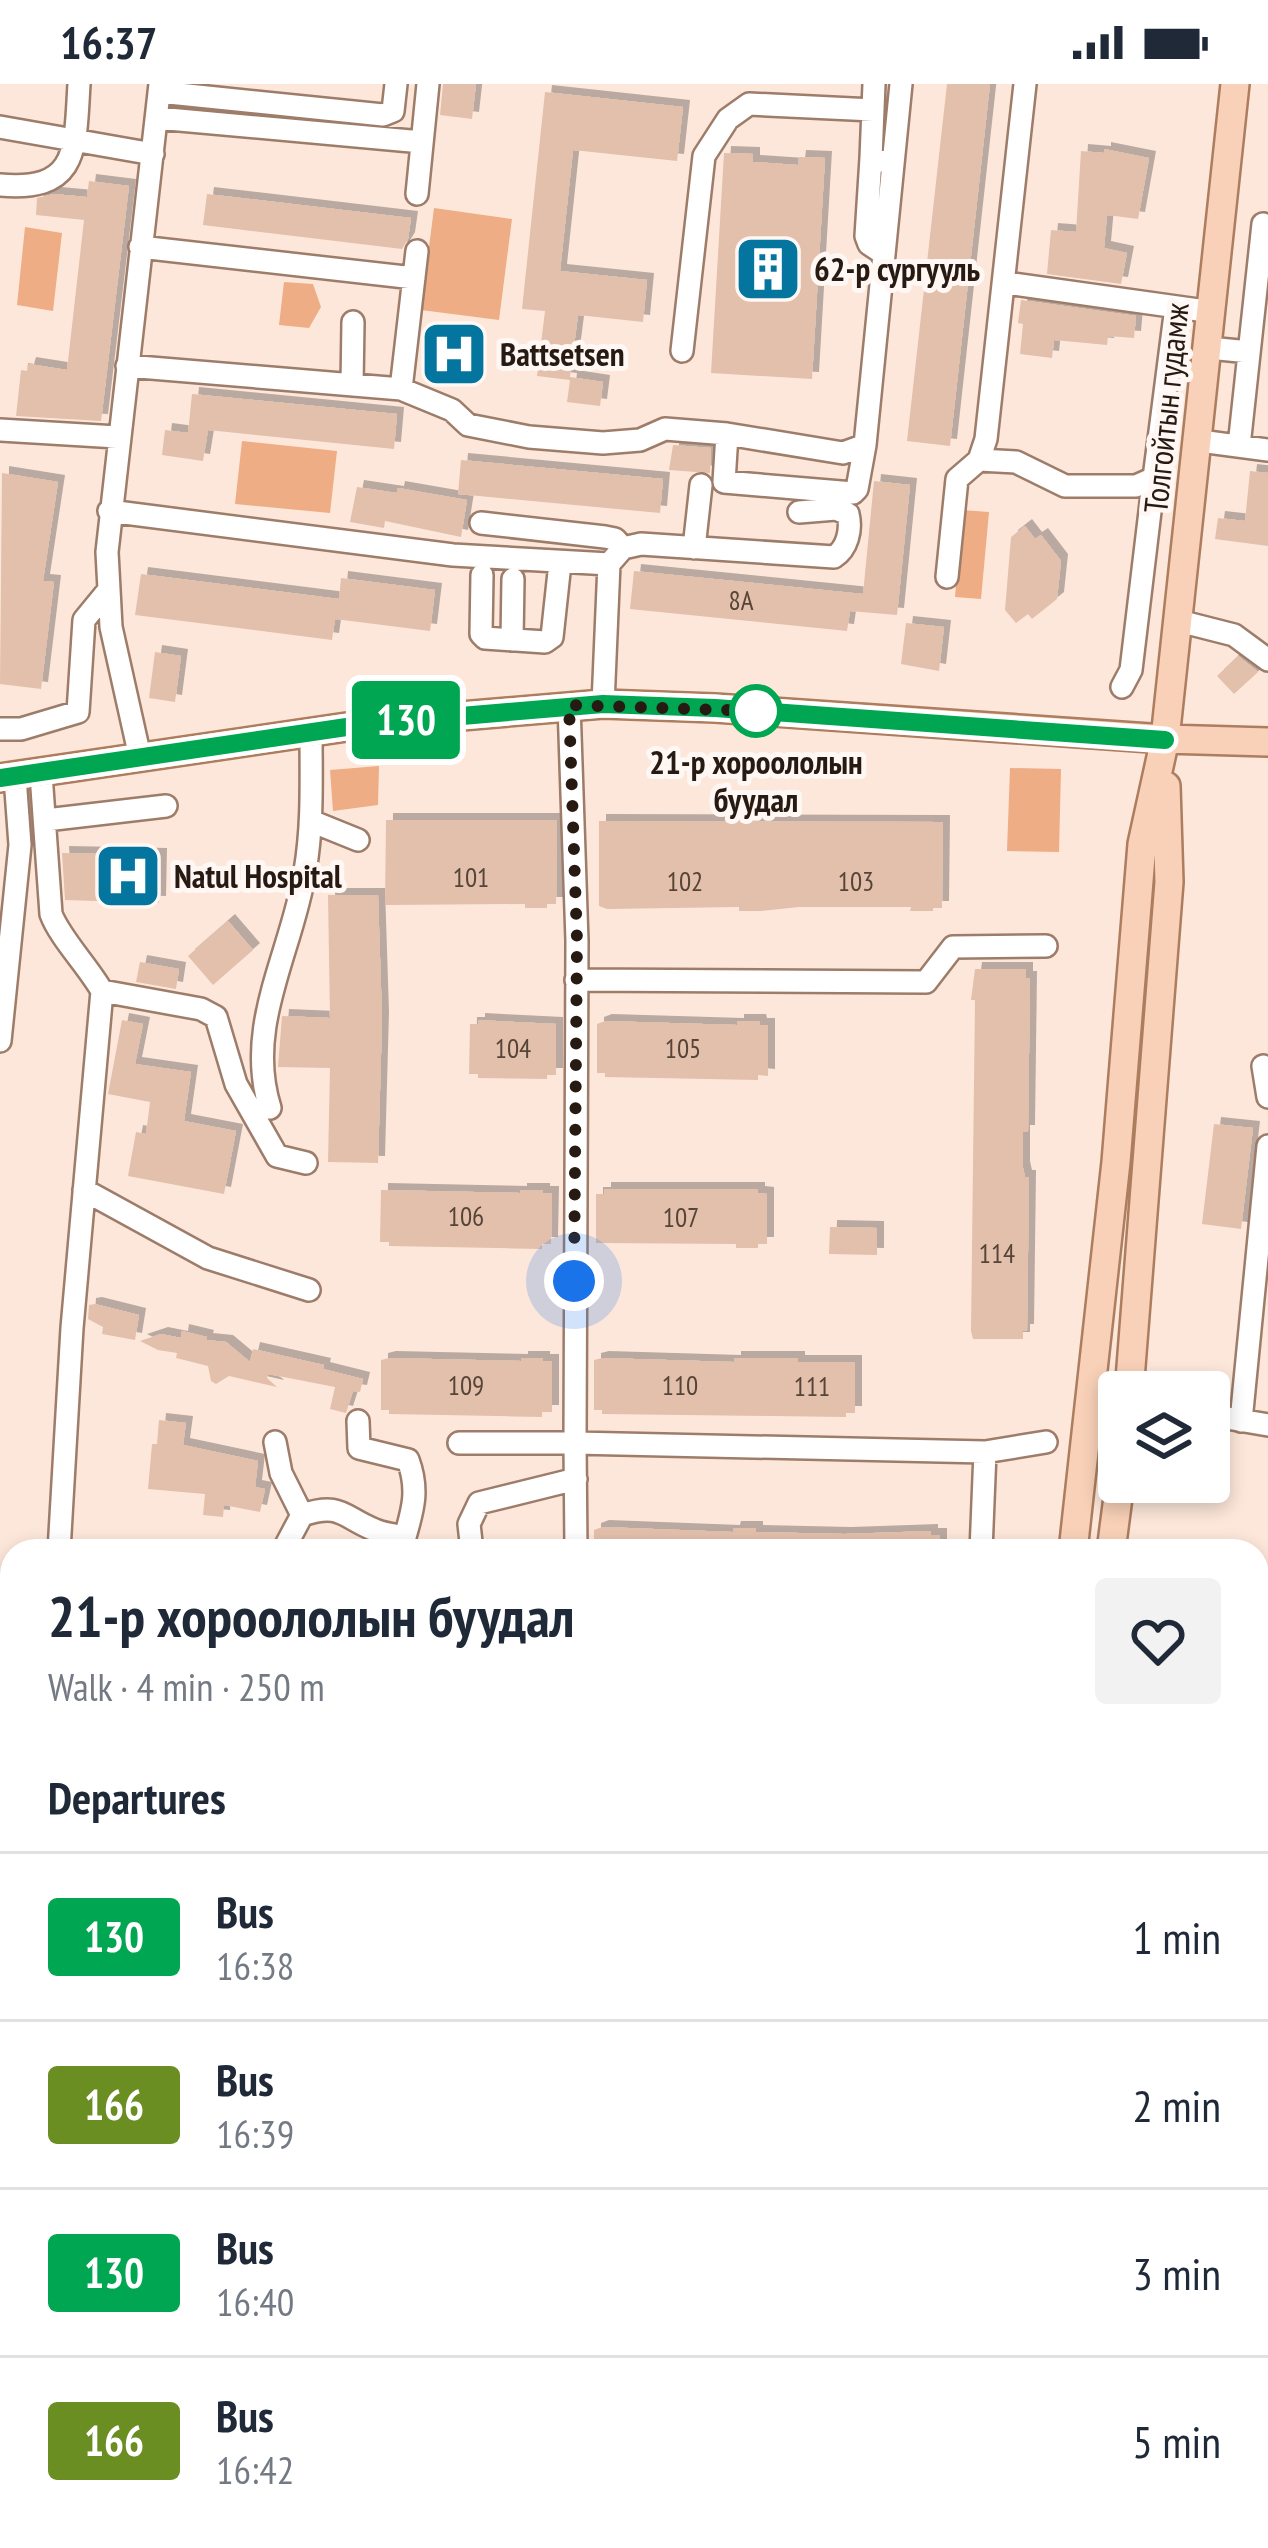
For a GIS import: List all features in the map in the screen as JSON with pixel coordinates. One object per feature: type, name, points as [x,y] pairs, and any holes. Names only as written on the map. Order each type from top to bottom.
[{"type":"main road","name":"Толгойтын гудамж","points":[[1165,740],[1235,84]]},
{"type":"main road","points":[[19,776],[311,731],[603,704],[1165,740],[1268,742]]},
{"type":"main road","points":[[1131,1371],[1169,882],[1165,740]]},
{"type":"main road","points":[[1074,1539],[1116,1162],[1142,844],[1165,740]]},
{"type":"main road","points":[[1113,1539],[1117,1503]]},
{"type":"street","points":[[0,185],[32,188],[50,183],[60,173],[76,139],[79,84]]},
{"type":"street","points":[[140,757],[117,661],[107,592],[109,511],[159,88],[383,115],[393,111],[396,84]]},
{"type":"street","points":[[417,194],[428,84]]},
{"type":"street","points":[[702,483],[853,493],[857,489],[884,254],[874,84]]},
{"type":"street","points":[[882,161],[901,84]]},
{"type":"street","points":[[947,578],[957,479],[979,460],[986,440],[1025,84]]},
{"type":"street","points":[[682,351],[704,156],[728,119],[749,104],[873,110]]},
{"type":"street","points":[[157,118],[422,142]]},
{"type":"street","points":[[0,127],[153,154]]},
{"type":"street","points":[[1222,221],[1265,224],[1239,446]]},
{"type":"street","points":[[140,247],[414,278]]},
{"type":"street","points":[[400,389],[416,251]]},
{"type":"street","points":[[1006,284],[1213,312]]},
{"type":"street","points":[[1122,687],[1131,670],[1176,307]]},
{"type":"street","points":[[352,385],[353,322]]},
{"type":"street","points":[[1209,348],[1249,352]]},
{"type":"street","points":[[127,366],[400,389],[452,410],[468,425],[529,437],[603,443],[640,440],[664,429],[843,453],[865,445]]},
{"type":"street","points":[[0,430],[117,437]]},
{"type":"street","points":[[694,548],[702,483],[728,434]]},
{"type":"street","points":[[1200,441],[1268,450]]},
{"type":"street","points":[[979,460],[1016,462],[1065,486],[1136,486],[1154,478]]},
{"type":"street","points":[[109,511],[452,555],[560,563],[616,556],[641,544],[834,557],[842,552],[850,525],[848,514],[836,509],[799,512]]},
{"type":"street","points":[[482,523],[615,539],[603,704]]},
{"type":"street","points":[[482,575],[481,634],[545,642],[552,637],[560,563]]},
{"type":"street","points":[[512,640],[513,579]]},
{"type":"street","points":[[0,729],[21,729],[78,712],[84,620],[107,592]]},
{"type":"street","points":[[1179,621],[1234,635],[1268,660]]},
{"type":"street","points":[[569,705],[576,980],[577,1539]]},
{"type":"street","points":[[270,1108],[260,1078],[261,1049],[273,980],[305,874],[311,821],[311,731]]},
{"type":"street","points":[[19,776],[46,820],[51,914],[102,992],[60,1539]]},
{"type":"street","points":[[0,1041],[10,844],[19,776]]},
{"type":"street","points":[[46,820],[166,806]]},
{"type":"street","points":[[311,821],[358,840]]},
{"type":"street","points":[[576,980],[926,982],[953,947],[1046,946]]},
{"type":"street","points":[[102,992],[200,1009],[216,1017],[236,1084],[278,1156],[306,1163]]},
{"type":"street","points":[[1263,1066],[1268,1096]]},
{"type":"street","points":[[1241,1420],[1268,1146]]},
{"type":"street","points":[[84,1190],[208,1258],[309,1290]]},
{"type":"street","points":[[1230,1418],[1268,1425]]},
{"type":"street","points":[[358,1421],[359,1448],[408,1460],[417,1485],[405,1539]]},
{"type":"street","points":[[275,1442],[281,1473],[302,1515]]},
{"type":"street","points":[[459,1443],[985,1452],[1046,1442]]},
{"type":"street","points":[[981,1539],[985,1452]]},
{"type":"street","points":[[471,1539],[469,1524],[479,1503],[576,1479]]},
{"type":"street","points":[[289,1539],[302,1515],[325,1508],[345,1511],[393,1539]]},
{"type":"shaded area","points":[[434,208],[512,219],[499,320],[421,310]]},
{"type":"shaded area","points":[[25,227],[62,233],[53,311],[17,305]]},
{"type":"shaded area","points":[[284,282],[313,284],[321,307],[309,328],[279,325]]},
{"type":"shaded area","points":[[242,441],[337,451],[330,513],[235,504]]},
{"type":"shaded area","points":[[962,510],[989,512],[981,599],[955,597]]},
{"type":"shaded area","points":[[379,766],[378,805],[333,811],[330,770]]},
{"type":"shaded area","points":[[1010,768],[1061,769],[1059,852],[1007,851]]},
{"type":"building","points":[[443,84],[476,84],[472,119],[440,115]]},
{"type":"building","points":[[947,84],[990,84],[950,446],[907,441]]},
{"type":"building","points":[[545,92],[683,107],[677,161],[573,150],[560,271],[647,280],[643,322],[578,315],[570,377],[603,382],[600,406],[567,402],[570,380],[537,376],[545,311],[522,309]]},
{"type":"building","points":[[1104,149],[1149,158],[1138,219],[1107,215],[1104,248],[1127,253],[1121,284],[1047,274],[1051,230],[1076,232],[1081,151],[1104,153]]},
{"type":"building","name":"62-р сургууль","points":[[724,153],[753,154],[753,162],[798,165],[799,157],[825,158],[812,379],[711,373]]},
{"type":"building","points":[[89,181],[129,186],[101,421],[16,416],[21,370],[27,371],[29,364],[67,370],[84,220],[36,215],[37,198],[54,194],[87,197]]},
{"type":"building","points":[[207,194],[411,218],[408,239],[402,249],[203,225]]},
{"type":"building","points":[[1021,300],[1136,316],[1134,338],[1108,336],[1107,345],[1054,340],[1052,358],[1020,354]]},
{"type":"building","points":[[428,331],[471,335],[468,367],[425,363]]},
{"type":"building","points":[[192,394],[397,414],[394,449],[208,430],[203,461],[162,455],[165,430],[188,433]]},
{"type":"building","points":[[673,445],[711,448],[710,473],[669,470]]},
{"type":"building","points":[[461,460],[663,479],[660,513],[458,494]]},
{"type":"building","points":[[1250,471],[1268,473],[1268,546],[1215,539],[1218,518],[1245,521]]},
{"type":"building","points":[[2,473],[58,482],[43,581],[54,582],[41,689],[0,684]]},
{"type":"building","points":[[874,481],[910,485],[897,615],[850,611],[847,631],[630,609],[634,571],[863,594]]},
{"type":"building","points":[[357,487],[397,493],[398,488],[467,500],[461,537],[385,521],[384,528],[350,522]]},
{"type":"building","points":[[1025,526],[1035,539],[1041,535],[1061,561],[1057,599],[1032,619],[1028,614],[1016,623],[1005,610],[1011,537]]},
{"type":"building","points":[[141,574],[339,599],[341,578],[435,590],[430,631],[335,619],[332,640],[135,615]]},
{"type":"building","points":[[906,623],[944,627],[939,671],[901,664]]},
{"type":"building","points":[[155,652],[181,656],[175,702],[149,698]]},
{"type":"building","points":[[1238,656],[1258,672],[1234,694],[1217,676]]},
{"type":"building","points":[[386,820],[557,820],[556,904],[547,904],[547,908],[385,905]]},
{"type":"building","points":[[599,821],[943,822],[942,908],[607,909],[599,906]]},
{"type":"building","points":[[62,853],[160,855],[159,903],[65,900]]},
{"type":"building","points":[[328,895],[378,895],[382,1019],[378,1163],[328,1162],[330,1068],[278,1067],[282,1016],[330,1018]]},
{"type":"building","points":[[228,921],[253,950],[213,985],[188,956]]},
{"type":"building","points":[[140,962],[179,969],[176,989],[136,982]]},
{"type":"building","points":[[975,969],[1026,969],[1026,978],[1030,978],[1028,1132],[1023,1132],[1023,1168],[1029,1177],[1027,1331],[1023,1339],[973,1339],[971,1331],[975,1000],[971,1000]]},
{"type":"building","points":[[122,1020],[143,1024],[135,1064],[191,1072],[184,1121],[236,1131],[224,1194],[128,1176],[136,1132],[146,1134],[150,1102],[108,1094]]},
{"type":"building","points":[[478,1020],[556,1024],[556,1075],[547,1075],[547,1079],[469,1074],[470,1024]]},
{"type":"building","points":[[737,1021],[759,1021],[768,1025],[768,1076],[758,1075],[758,1080],[605,1077],[597,1073],[597,1024],[737,1025]]},
{"type":"building","points":[[1214,1124],[1253,1128],[1241,1229],[1202,1224]]},
{"type":"building","points":[[604,1189],[758,1189],[767,1194],[767,1244],[736,1248],[736,1244],[596,1243],[596,1194],[604,1194]]},
{"type":"building","points":[[381,1190],[543,1190],[552,1193],[551,1244],[542,1244],[542,1249],[389,1246],[389,1242],[380,1242]]},
{"type":"building","points":[[830,1227],[877,1228],[877,1255],[829,1254]]},
{"type":"building","points":[[89,1305],[139,1315],[135,1340],[102,1334],[103,1327],[88,1319]]},
{"type":"building","points":[[182,1331],[226,1342],[250,1362],[253,1349],[324,1365],[323,1369],[363,1379],[360,1392],[353,1391],[346,1413],[330,1409],[335,1387],[268,1374],[277,1387],[229,1376],[216,1384],[208,1366],[140,1341],[161,1334],[181,1338]]},
{"type":"building","points":[[543,1358],[552,1361],[552,1412],[542,1412],[542,1417],[389,1414],[381,1410],[381,1360]]},
{"type":"building","points":[[594,1360],[855,1362],[855,1413],[846,1413],[846,1417],[602,1414],[594,1410]]},
{"type":"building","points":[[159,1420],[186,1423],[183,1445],[258,1461],[255,1487],[265,1489],[260,1512],[224,1505],[223,1517],[203,1515],[205,1494],[148,1489]]},
{"type":"building","points":[[594,1530],[931,1531],[940,1539],[594,1539]]},
{"type":"bus line","name":"130","points":[[0,778],[311,731],[569,705],[715,708],[1165,740]]},
{"type":"place","name":"62-р сургууль","points":[[768,269]]},
{"type":"place","name":"Battsetsen","points":[[454,354]]},
{"type":"place","name":"21-р хороололын буудал","points":[[756,711]]},
{"type":"place","name":"Natul Hospital","points":[[128,876]]},
{"type":"route","points":[[574,1281],[577,940],[569,705],[756,711]]}]
